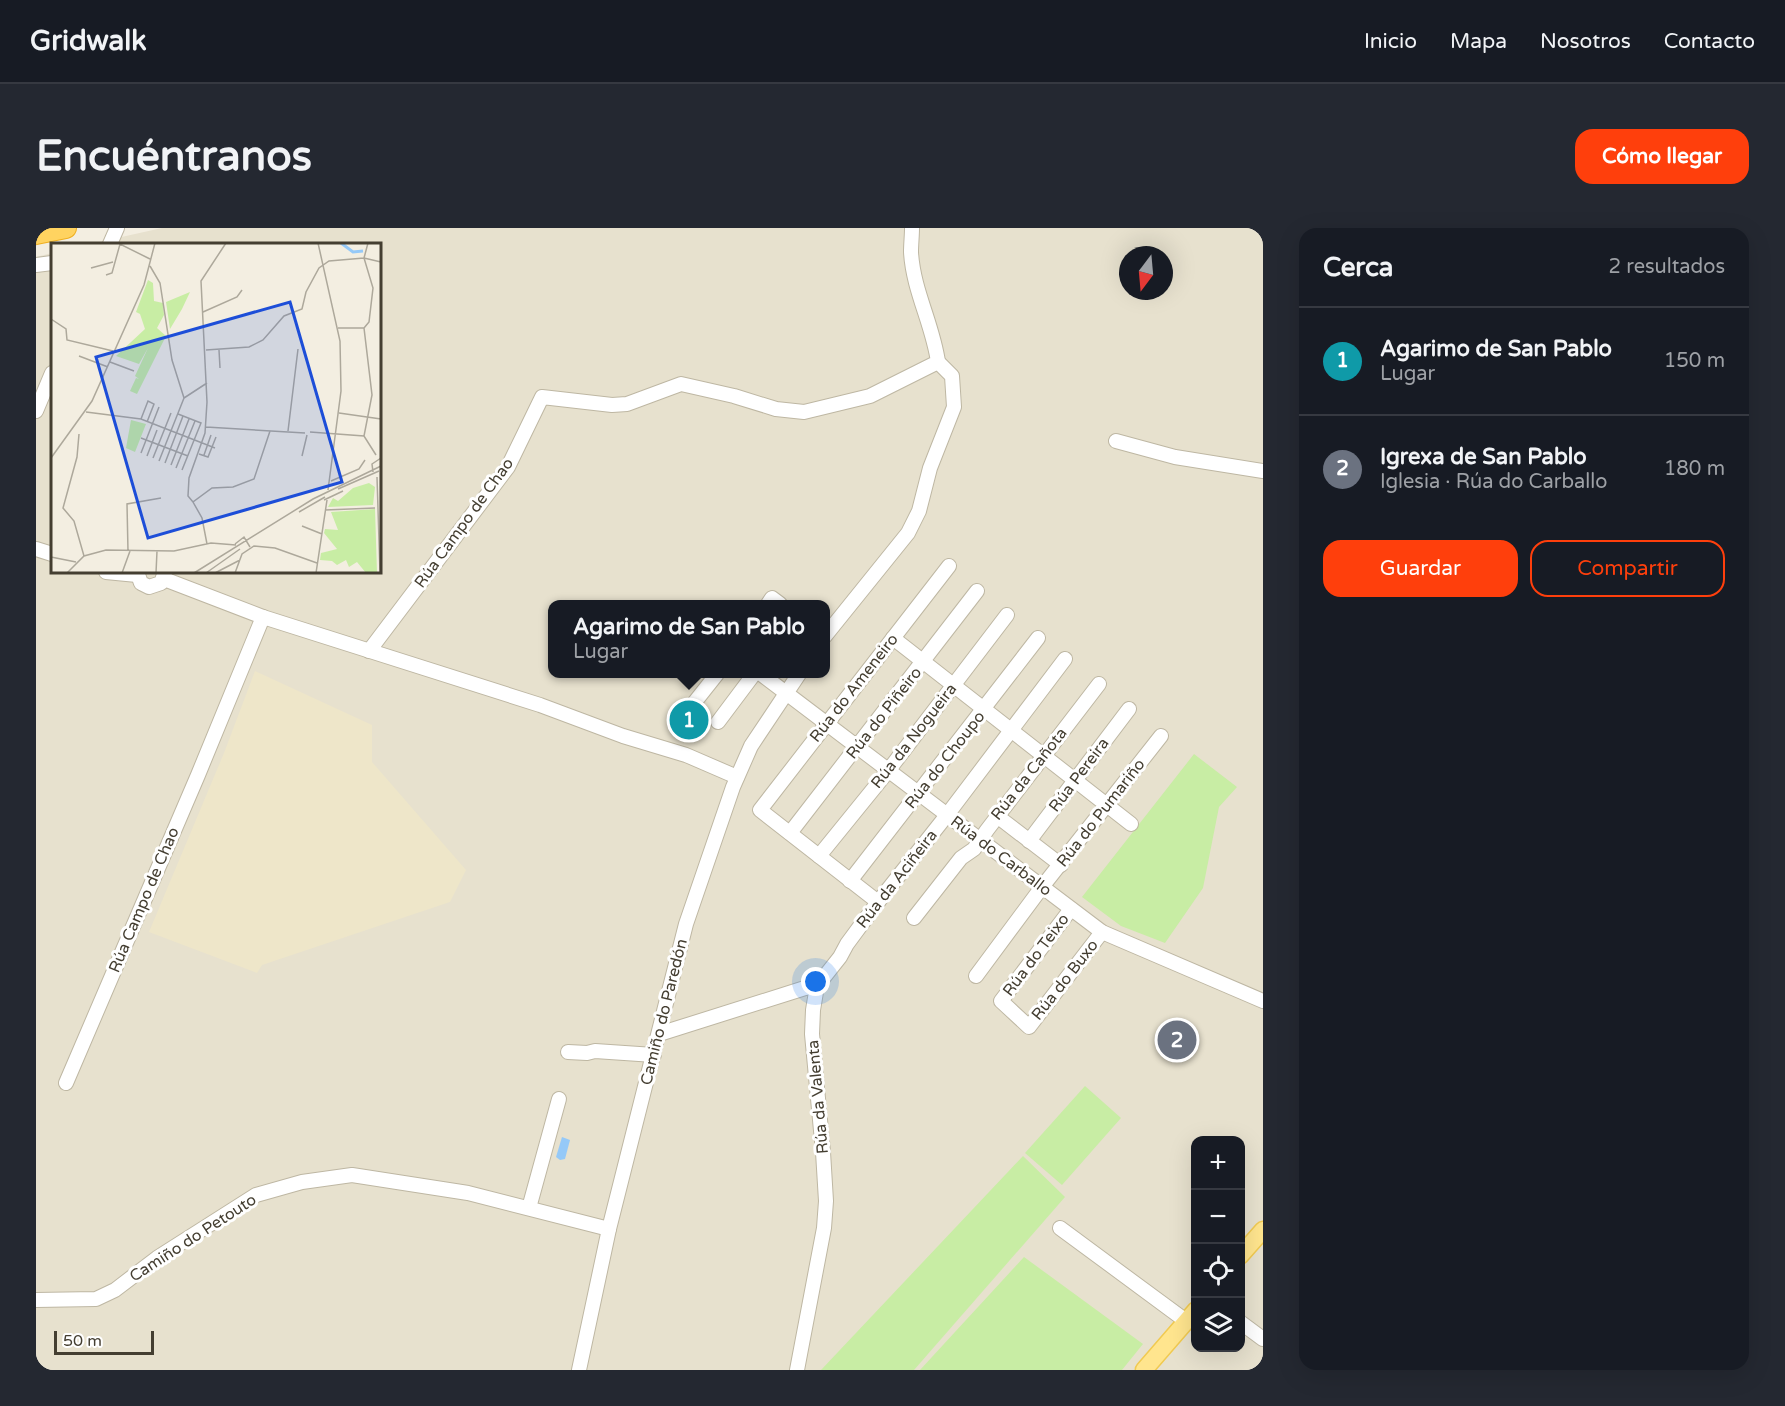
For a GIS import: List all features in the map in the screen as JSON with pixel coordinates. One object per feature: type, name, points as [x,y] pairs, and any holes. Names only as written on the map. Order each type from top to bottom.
[{"type":"highway","points":[[36,234],[66,228]]},
{"type":"main road","points":[[1245,1250],[1263,1230]]},
{"type":"main road","points":[[1144,1370],[1191,1315]]},
{"type":"street","points":[[830,630],[908,532],[919,512],[930,468],[954,407],[952,375],[938,362],[935,342],[916,283],[911,252],[912,228]]},
{"type":"street","points":[[36,265],[51,263]]},
{"type":"street","name":"Rúa Campo de Chao","points":[[369,651],[508,467],[542,397],[612,405],[627,404],[681,384],[734,396],[776,409],[804,412],[870,396],[938,362]]},
{"type":"street","points":[[36,411],[51,375]]},
{"type":"street","points":[[1116,441],[1175,458],[1263,471]]},
{"type":"street","points":[[36,549],[51,554]]},
{"type":"street","name":"Rúa do Ameneiro","points":[[790,833],[760,810],[949,566]]},
{"type":"street","points":[[137,573],[141,583],[149,587],[158,585],[164,575],[263,617],[686,754],[737,777]]},
{"type":"street","name":"Rúa do Piñeiro","points":[[790,833],[977,591]]},
{"type":"street","name":"Rúa da Nogueira","points":[[819,856],[888,771],[1007,615]]},
{"type":"street","name":"Rúa Campo de Chao","points":[[66,1083],[263,617]]},
{"type":"street","points":[[892,638],[1131,824]]},
{"type":"street","name":"Rúa do Choupo","points":[[850,880],[1038,638]]},
{"type":"street","name":"Rúa da Aciñeira","points":[[817,986],[878,902],[947,815],[1065,658]]},
{"type":"street","points":[[694,703],[714,678]]},
{"type":"street","points":[[718,722],[751,678]]},
{"type":"street","name":"Rúa do Carballo","points":[[767,678],[1102,932],[1263,1001]]},
{"type":"street","name":"Camiño do Paredón","points":[[579,1370],[609,1229],[686,924],[737,777],[751,746],[796,678]]},
{"type":"street","name":"Rúa da Cañota","points":[[915,918],[961,858],[974,849],[1098,684]]},
{"type":"street","name":"Rúa Pereira","points":[[1029,841],[1129,709]]},
{"type":"street","name":"Rúa do Pumariño","points":[[976,976],[1042,887],[1161,736]]},
{"type":"street","name":"Rúa do Carballo","points":[[997,816],[1061,865]]},
{"type":"street","points":[[790,833],[878,902]]},
{"type":"street","name":"Rúa do Teixo","points":[[1001,1001],[1071,909]]},
{"type":"street","name":"Rúa do Buxo","points":[[1001,1001],[1029,1027],[1102,932]]},
{"type":"street","points":[[659,1034],[817,986]]},
{"type":"street","name":"Rúa da Valenta","points":[[797,1370],[824,1228],[826,1201],[812,1034],[817,986]]},
{"type":"street","points":[[568,1052],[595,1051],[654,1055]]},
{"type":"street","points":[[529,1208],[559,1099]]},
{"type":"street","name":"Camiño do Petouto","points":[[36,1300],[96,1299],[116,1290],[157,1258],[256,1195],[302,1182],[352,1175],[468,1192],[609,1229]]},
{"type":"street","points":[[1060,1228],[1191,1315]]},
{"type":"street","points":[[1245,1326],[1263,1339]]},
{"type":"shaded area","points":[[162,228],[1263,228],[1263,1370],[36,1370],[36,257],[51,253],[51,573],[381,573],[381,243],[94,243]]},
{"type":"shaded area","points":[[255,671],[372,725],[372,762],[466,870],[450,902],[262,965],[257,973],[149,932],[224,753]]},
{"type":"green space","points":[[1194,754],[1237,787],[1219,807],[1203,888],[1165,943],[1121,926],[1082,897]]},
{"type":"green space","points":[[1085,1086],[1121,1118],[1062,1185],[1025,1153]]},
{"type":"green space","points":[[1023,1156],[1065,1197],[914,1370],[821,1370]]},
{"type":"green space","points":[[1024,1257],[1143,1344],[1122,1370],[920,1370]]},
{"type":"water","points":[[562,1137],[570,1140],[565,1159],[560,1160],[556,1157]]},
{"type":"place","name":"Agarimo de San Pablo","points":[[689,720]]},
{"type":"place","name":"Igrexa de San Pablo","points":[[1177,1040]]}]
